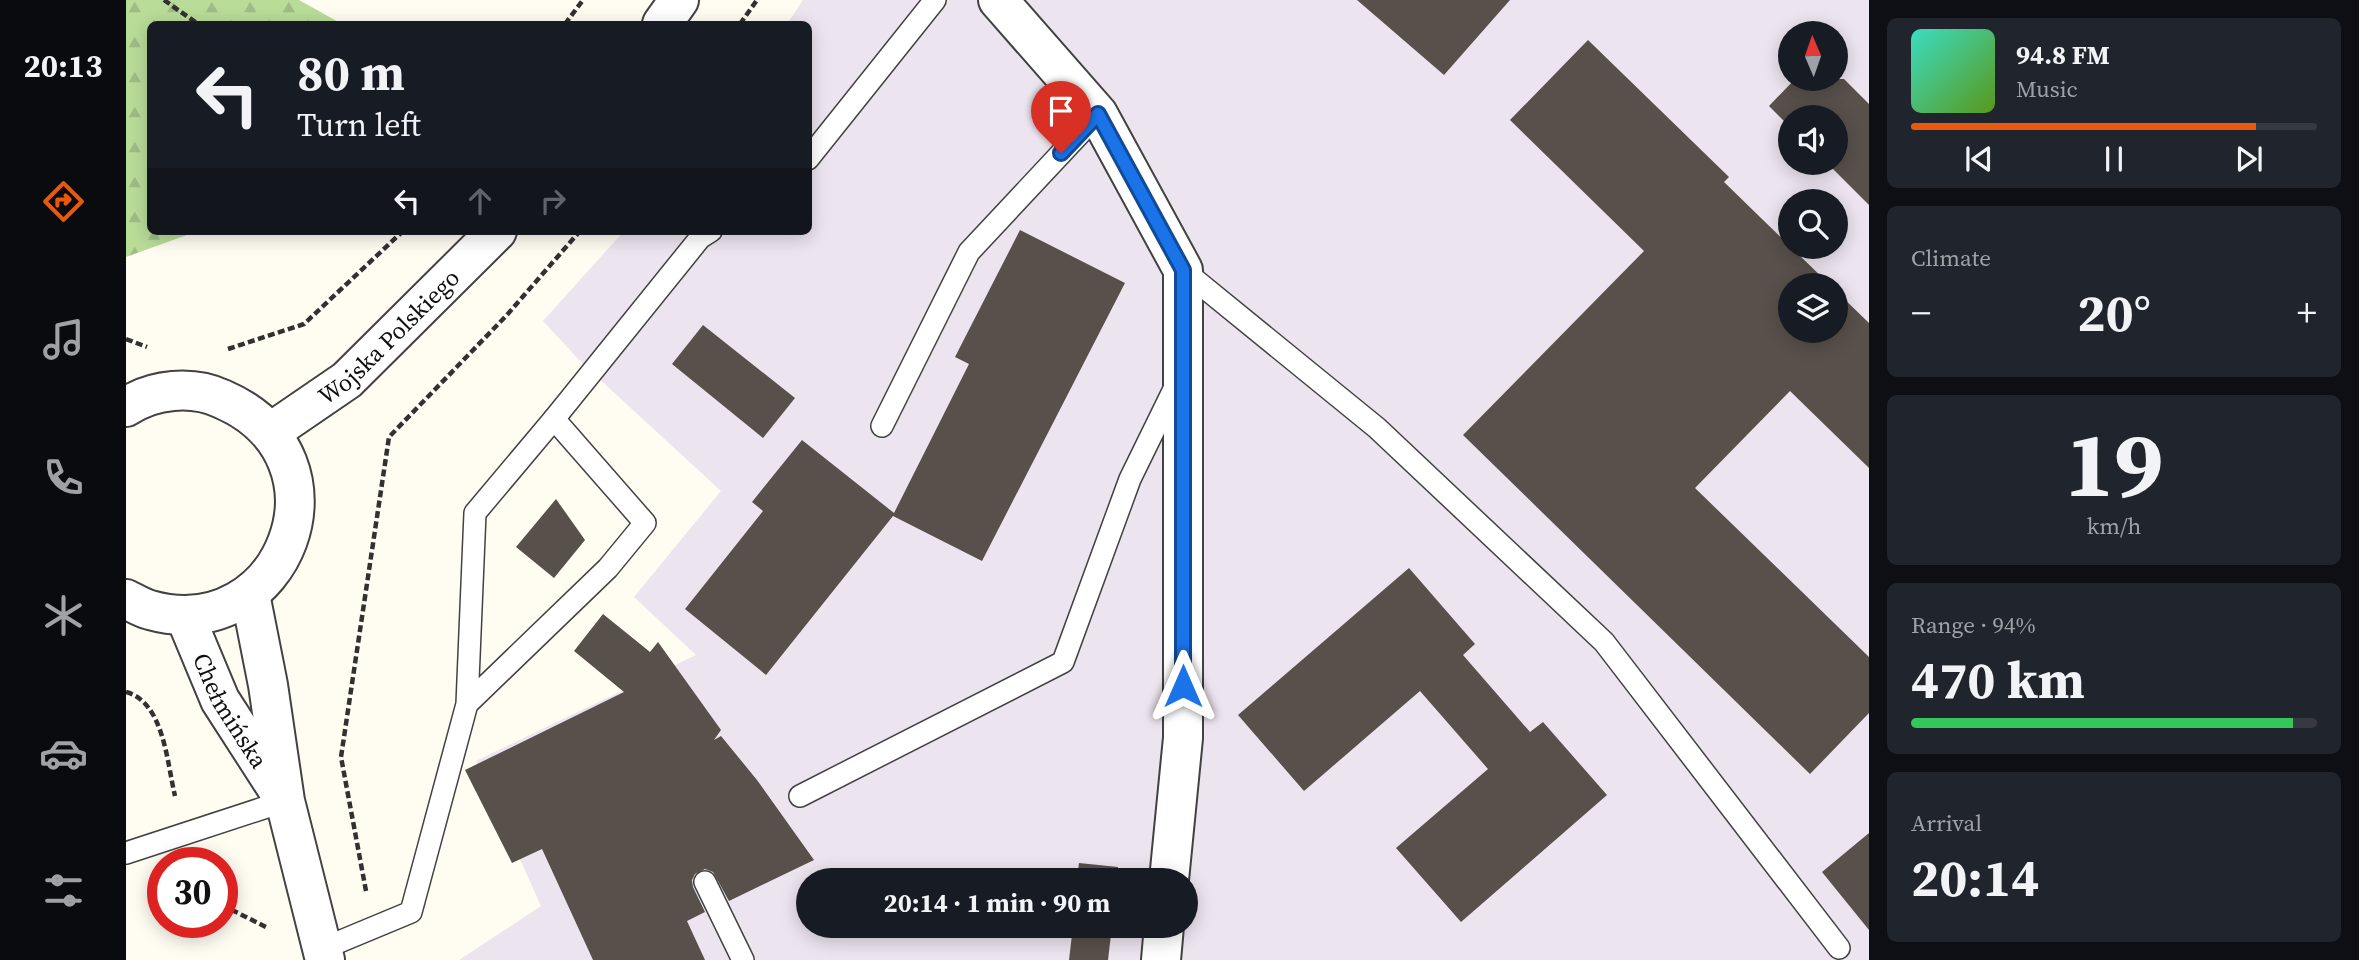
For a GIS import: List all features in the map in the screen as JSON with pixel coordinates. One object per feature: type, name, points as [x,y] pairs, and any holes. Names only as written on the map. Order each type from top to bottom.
[{"type":"street","points":[[664,21],[678,0]]},
{"type":"street","points":[[998,0],[1098,114],[1183,270],[1183,738],[1170,868]]},
{"type":"street","name":"Wojska Polskiego","points":[[271,432],[347,380],[493,235]]},
{"type":"street","points":[[126,599],[149,610],[185,616],[219,610],[250,594],[275,568],[291,536],[296,499],[289,464],[271,432],[244,408],[211,394],[174,390],[130,399]]},
{"type":"street","name":"Chełmińska","points":[[250,594],[268,685],[285,801],[324,954]]},
{"type":"street","name":"Chełmińska","points":[[185,616],[220,700],[285,801]]},
{"type":"street","points":[[1161,960],[1163,938]]},
{"type":"lane","points":[[812,154],[935,0]]},
{"type":"lane","points":[[882,426],[969,251],[1098,114]]},
{"type":"lane","points":[[324,954],[411,912],[467,704],[475,513],[705,235]]},
{"type":"lane","points":[[1183,270],[1377,428],[1604,642],[1839,948]]},
{"type":"lane","points":[[800,796],[1063,662],[1130,479],[1183,371]]},
{"type":"lane","points":[[467,704],[608,568],[645,523],[554,419]]},
{"type":"lane","points":[[126,853],[285,801]]},
{"type":"lane","points":[[705,882],[743,960]]},
{"type":"path","points":[[164,0],[194,21]]},
{"type":"path","points":[[567,21],[583,0]]},
{"type":"path","points":[[742,21],[757,0]]},
{"type":"path","points":[[219,351],[304,324],[399,235]]},
{"type":"path","points":[[373,929],[341,757],[389,437],[506,316],[577,235]]},
{"type":"path","points":[[126,339],[154,349]]},
{"type":"path","points":[[126,692],[138,696],[157,719],[184,835]]},
{"type":"path","points":[[238,913],[279,934]]},
{"type":"shaded area","points":[[803,0],[1869,0],[1869,960],[459,960],[541,906],[476,761],[696,655],[634,597],[721,491],[583,364],[543,321],[620,235],[812,235],[812,21],[789,21]]},
{"type":"green space","points":[[126,0],[299,0],[337,21],[147,21],[147,235],[187,235],[126,257]]},
{"type":"building","points":[[1357,0],[1510,0],[1444,75]]},
{"type":"building","points":[[1588,40],[1729,177],[1724,182],[1778,234],[1778,259],[1803,259],[1818,273],[1778,273],[1778,343],[1848,343],[1848,303],[1869,323],[1869,468],[1790,391],[1695,488],[1869,657],[1869,713],[1810,774],[1463,435],[1644,251],[1510,120]]},
{"type":"building","points":[[1848,83],[1869,104],[1869,205],[1839,175],[1848,175],[1848,105],[1778,105],[1778,115],[1769,106],[1783,91],[1848,91]]},
{"type":"building","points":[[1020,230],[1125,283],[982,561],[893,516],[766,675],[685,609],[763,511],[752,502],[802,440],[894,513],[969,364],[955,357]]},
{"type":"building","points":[[703,325],[795,398],[763,438],[672,364]]},
{"type":"building","points":[[556,499],[585,540],[554,578],[516,547]]},
{"type":"building","points":[[1409,568],[1475,644],[1463,655],[1530,732],[1543,722],[1607,795],[1461,922],[1396,848],[1488,769],[1420,691],[1304,791],[1238,715]]},
{"type":"building","points":[[603,614],[650,652],[658,642],[721,730],[714,740],[721,736],[757,780],[814,860],[729,901],[713,872],[705,869],[695,874],[693,887],[705,912],[687,921],[705,960],[593,960],[542,849],[512,863],[465,770],[624,692],[574,651]]},
{"type":"building","points":[[1869,833],[1869,930],[1822,872]]},
{"type":"building","points":[[1079,863],[1118,867],[1118,868],[1078,868]]},
{"type":"building","points":[[1072,938],[1111,938],[1108,960],[1069,960]]},
{"type":"route","points":[[1061,153],[1098,114],[1183,270],[1183,686]]}]
